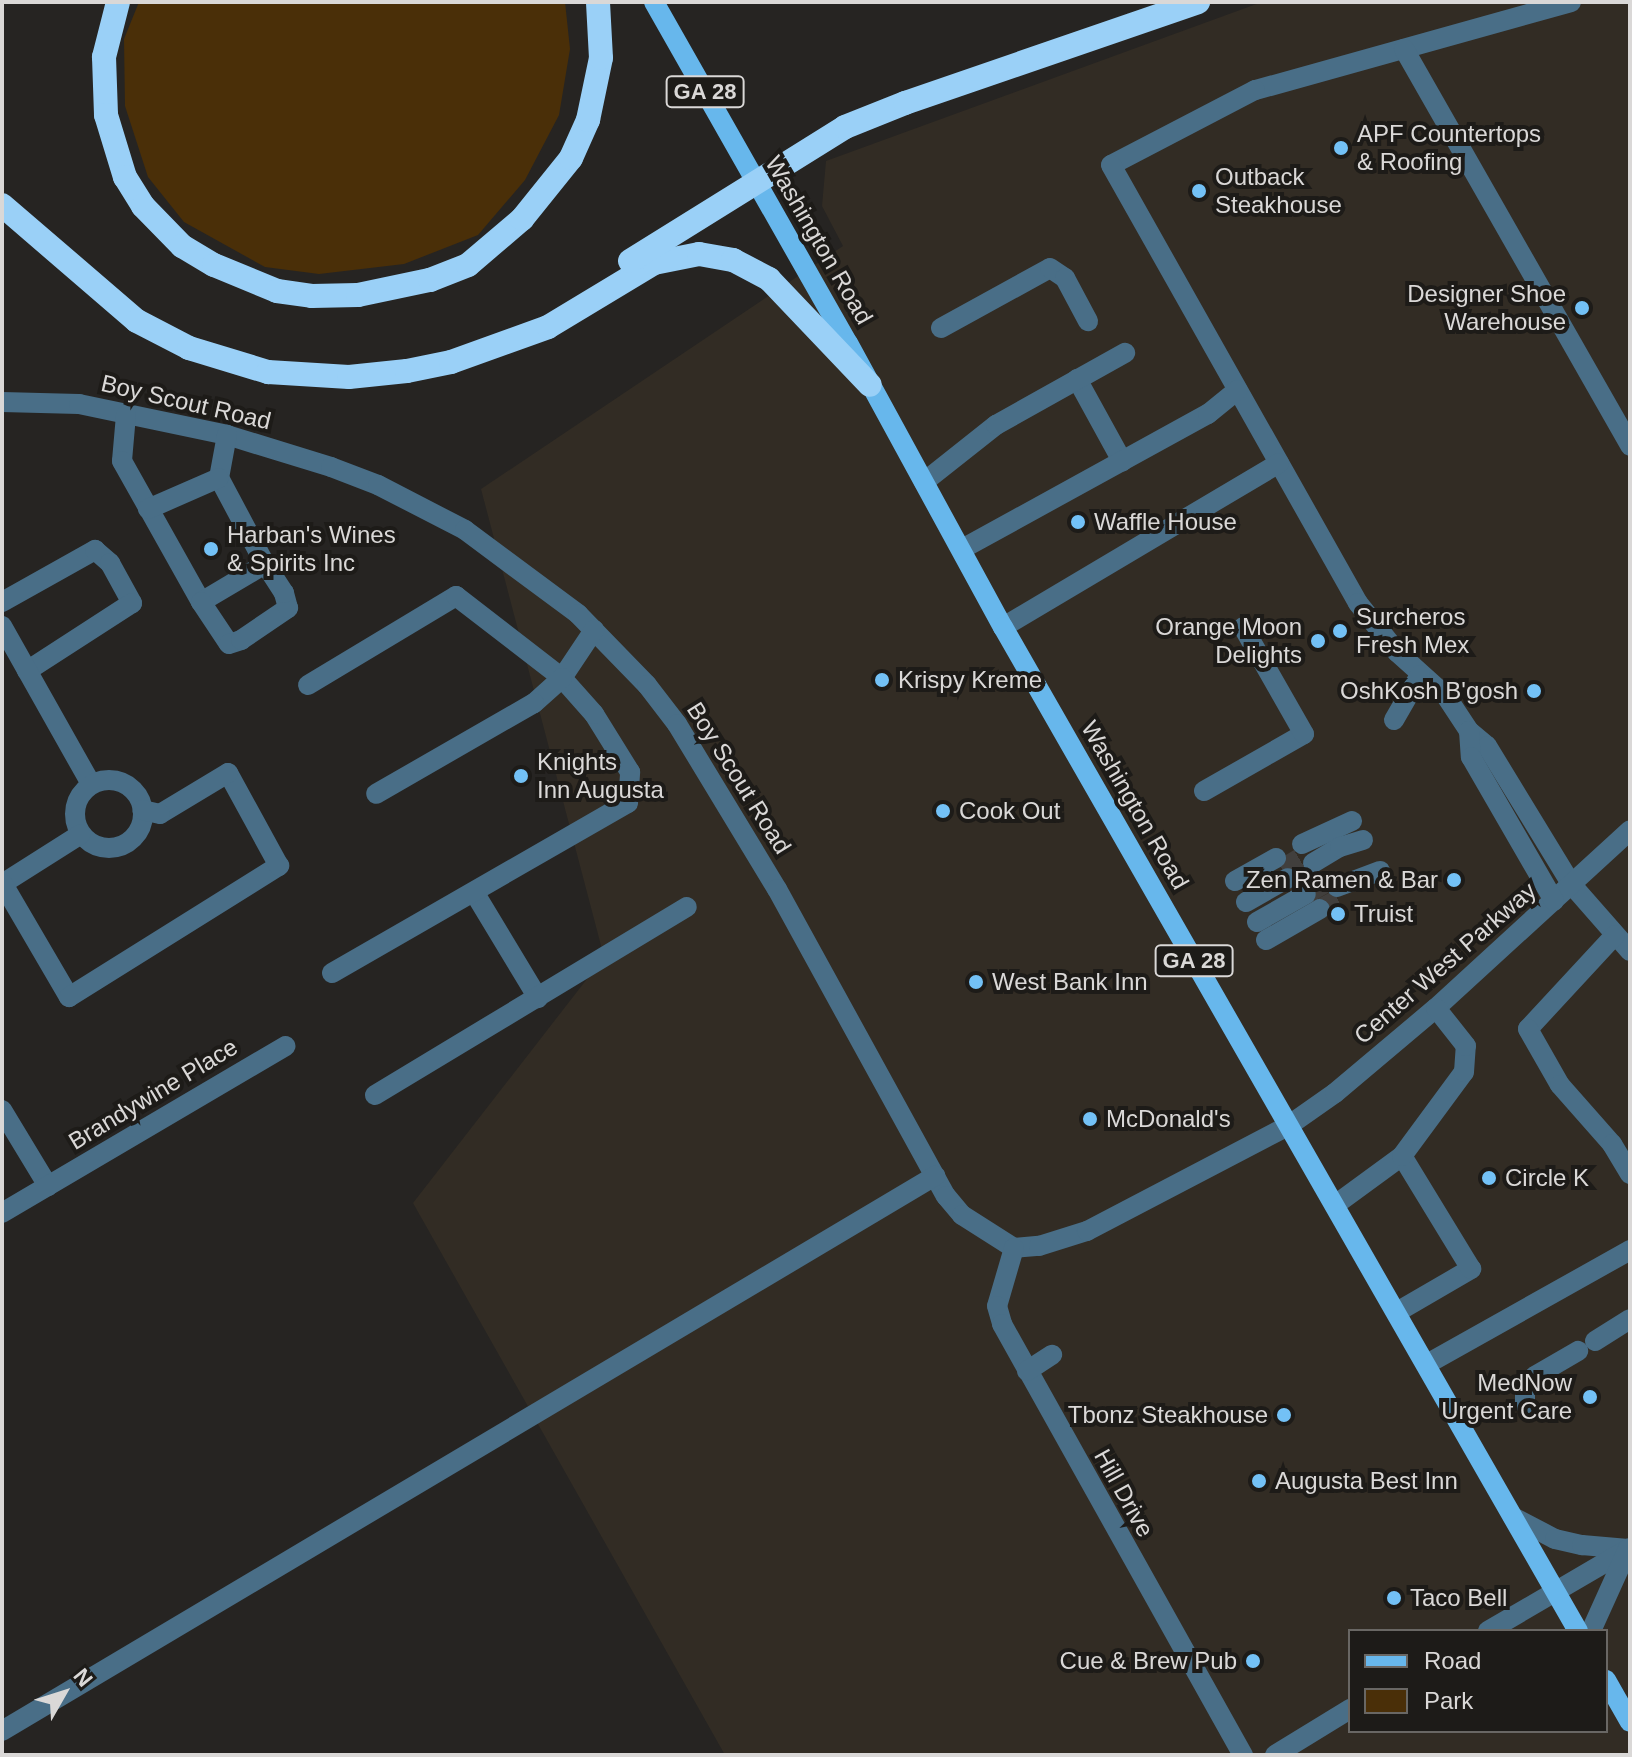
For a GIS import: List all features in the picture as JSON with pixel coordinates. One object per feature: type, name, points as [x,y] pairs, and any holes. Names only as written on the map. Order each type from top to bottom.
[{"type":"highway","points":[[118,2],[104,57],[106,115],[125,177],[143,206],[182,246],[214,265],[277,291],[312,296],[358,295],[430,280],[468,265],[522,219],[571,158],[588,120],[601,58],[598,2]]},
{"type":"highway","points":[[451,362],[539,318],[845,127],[1198,2]]},
{"type":"highway","points":[[2,205],[137,321],[214,357],[268,372],[309,377],[407,371],[451,362],[548,327],[654,263],[699,254],[733,260],[769,279],[870,385]]},
{"type":"main road","name":"Washington Road","points":[[654,2],[1003,627],[1577,1629]]},
{"type":"main road","points":[[1608,1684],[1630,1722]]},
{"type":"street","points":[[1571,2],[1255,90],[1111,165],[1358,603],[1420,675],[1446,696],[1469,731],[1487,746],[1572,885],[1630,951]]},
{"type":"street","points":[[1404,49],[1630,446]]},
{"type":"street","points":[[941,328],[1039,271],[1050,268],[1065,278],[1088,321]]},
{"type":"street","points":[[924,482],[996,425],[1125,353]]},
{"type":"street","points":[[1077,379],[1122,461]]},
{"type":"street","points":[[962,549],[1208,414],[1238,390]]},
{"type":"street","name":"Boy Scout Road","points":[[2,402],[79,404],[227,435],[331,467],[429,510],[509,560],[594,630],[647,685],[677,724],[715,785],[935,1176],[962,1215],[1014,1248]]},
{"type":"street","points":[[126,415],[122,461],[201,602],[229,644],[241,640],[288,608],[284,593],[219,478],[227,435]]},
{"type":"street","points":[[1003,627],[1279,463]]},
{"type":"street","points":[[148,509],[219,478]]},
{"type":"street","points":[[2,602],[95,550],[110,563],[132,603],[27,671]]},
{"type":"street","points":[[201,602],[265,564]]},
{"type":"street","points":[[308,685],[456,596],[562,678],[594,714],[630,772],[628,803],[332,973]]},
{"type":"street","points":[[2,626],[8,651],[27,671],[91,784]]},
{"type":"street","points":[[1204,791],[1304,734],[1243,627]]},
{"type":"street","points":[[376,794],[534,703],[562,678],[594,630]]},
{"type":"street","points":[[1394,720],[1420,675]]},
{"type":"street","points":[[1469,731],[1471,757],[1554,901]]},
{"type":"street","points":[[81,834],[2,884],[69,997],[279,866],[228,773],[160,814],[142,810]]},
{"type":"street","points":[[113,779],[132,788],[141,800],[142,821],[136,835],[124,845],[103,848],[81,834],[75,820],[75,805],[91,784],[113,779]]},
{"type":"street","name":"Center West Parkway","points":[[1288,1126],[1335,1093],[1436,1008],[1630,830]]},
{"type":"street","points":[[1322,871],[1369,851]]},
{"type":"street","points":[[1322,871],[1346,858],[1369,851]]},
{"type":"street","points":[[1322,871],[1369,851]]},
{"type":"street","points":[[1251,911],[1298,885]]},
{"type":"street","points":[[1251,911],[1298,885]]},
{"type":"street","points":[[1251,911],[1298,885]]},
{"type":"street","points":[[474,892],[538,998]]},
{"type":"street","points":[[375,1095],[687,907]]},
{"type":"street","points":[[1615,935],[1528,1029],[1560,1085],[1612,1144],[1630,1174]]},
{"type":"street","points":[[1335,1205],[1402,1156],[1464,1072],[1466,1046],[1436,1008]]},
{"type":"street","name":"Brandywine Place","points":[[2,1213],[285,1046]]},
{"type":"street","points":[[2,1110],[48,1186]]},
{"type":"street","points":[[1014,1248],[1039,1246],[1087,1231],[1288,1126]]},
{"type":"street","points":[[1397,1312],[1471,1269],[1402,1156]]},
{"type":"street","points":[[2,1731],[935,1176]]},
{"type":"street","name":"Hill Drive","points":[[1014,1248],[997,1306],[1002,1324],[1243,1755]]},
{"type":"street","points":[[1427,1364],[1630,1250]]},
{"type":"street","points":[[1525,1404],[1525,1390],[1535,1376],[1630,1319]]},
{"type":"street","points":[[1027,1371],[1052,1355]]},
{"type":"street","points":[[1513,1517],[1555,1539],[1629,1549]]},
{"type":"street","points":[[1491,1629],[1629,1549]]},
{"type":"street","points":[[1592,1629],[1629,1549]]},
{"type":"street","points":[[1275,1755],[1348,1710]]},
{"type":"shaded area","points":[[1262,2],[1630,2],[1630,1755],[725,1755],[413,1203],[604,957],[481,489],[843,246],[822,206],[826,161]]},
{"type":"green space","points":[[139,2],[565,2],[570,49],[559,115],[525,180],[478,235],[404,264],[319,274],[265,267],[184,222],[148,177],[125,106],[124,39]]},
{"type":"tunnel","points":[[1282,869],[1307,854]]},
{"type":"tunnel","points":[[1306,894],[1332,879]]},
{"type":"tunnel","points":[[1320,909],[1343,897]]},
{"type":"place","name":"APF Countertops & Roofing","points":[[1341,148]]},
{"type":"place","name":"Outback Steakhouse","points":[[1199,191]]},
{"type":"place","name":"Designer Shoe Warehouse","points":[[1582,308]]},
{"type":"place","name":"Waffle House","points":[[1078,522]]},
{"type":"place","name":"Harban's Wines & Spirits Inc","points":[[211,549]]},
{"type":"place","name":"Surcheros Fresh Mex","points":[[1340,631]]},
{"type":"place","name":"Orange Moon Delights","points":[[1318,641]]},
{"type":"place","name":"Krispy Kreme","points":[[882,680]]},
{"type":"place","name":"OshKosh B'gosh","points":[[1534,691]]},
{"type":"place","name":"Knights Inn Augusta","points":[[521,776]]},
{"type":"place","name":"Cook Out","points":[[943,811]]},
{"type":"place","name":"Zen Ramen & Bar","points":[[1454,880]]},
{"type":"place","name":"Truist","points":[[1338,914]]},
{"type":"place","name":"West Bank Inn","points":[[976,982]]},
{"type":"place","name":"McDonald's","points":[[1090,1119]]},
{"type":"place","name":"Circle K","points":[[1489,1178]]},
{"type":"place","name":"MedNow Urgent Care","points":[[1590,1397]]},
{"type":"place","name":"Tbonz Steakhouse","points":[[1284,1415]]},
{"type":"place","name":"Augusta Best Inn","points":[[1259,1481]]},
{"type":"place","name":"Taco Bell","points":[[1394,1598]]},
{"type":"place","name":"Cue & Brew Pub","points":[[1253,1661]]}]
